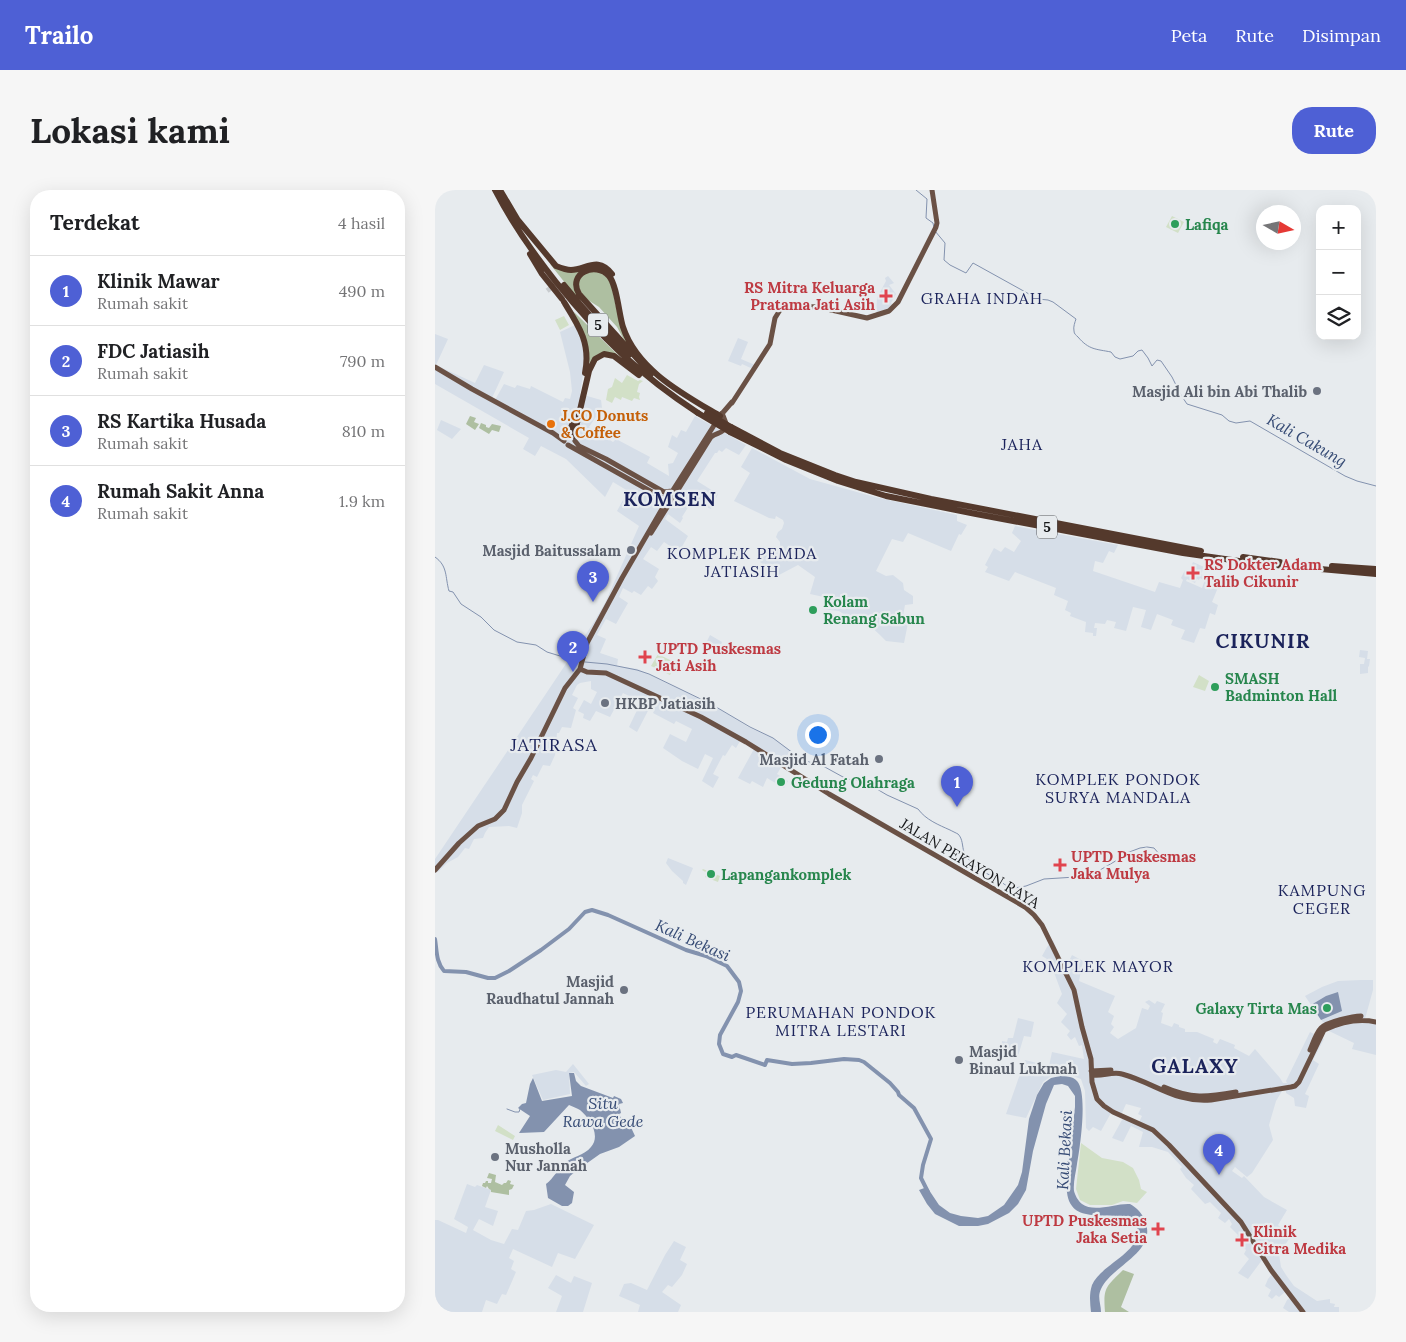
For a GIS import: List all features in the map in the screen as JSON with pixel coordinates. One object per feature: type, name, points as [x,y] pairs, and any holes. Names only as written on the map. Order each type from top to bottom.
[{"type":"highway","name":"5","points":[[495,190],[550,268],[584,310],[611,338],[651,374],[697,410]]},
{"type":"highway","name":"5","points":[[500,190],[537,258],[555,282],[607,341],[651,380],[730,430],[786,460],[838,482],[886,496],[975,514],[1183,553],[1253,563],[1376,574]]},
{"type":"highway","points":[[517,223],[542,274],[572,315],[585,341],[586,367],[568,438]]},
{"type":"highway","points":[[517,223],[556,266],[573,270],[596,265],[609,270],[616,281],[625,326],[639,353],[673,385],[722,416]]},
{"type":"highway","points":[[651,374],[579,294],[576,282],[583,273],[598,270],[605,272],[609,276],[613,282],[624,331],[637,354],[650,368],[686,396],[722,416]]},
{"type":"highway","points":[[542,274],[544,282],[565,310],[572,315]]},
{"type":"highway","points":[[568,438],[589,371],[595,359],[604,354],[617,358],[670,398],[697,410]]},
{"type":"highway","name":"5","points":[[730,430],[835,475],[897,492],[1199,551],[1311,565],[1376,569]]},
{"type":"main road","points":[[584,661],[592,639],[669,501],[670,493],[770,344],[775,318],[780,310],[793,306],[814,306],[867,318],[889,311],[898,302],[937,223],[932,190]]},
{"type":"main road","points":[[435,367],[472,389],[568,438],[648,490],[669,501]]},
{"type":"main road","points":[[670,493],[711,437],[725,430],[727,426],[722,416]]},
{"type":"main road","points":[[568,438],[579,446],[670,493]]},
{"type":"main road","points":[[648,490],[650,484]]},
{"type":"main road","points":[[436,866],[478,826],[495,819],[504,810],[565,688],[573,678],[582,674],[589,638],[660,510],[662,502],[659,496]]},
{"type":"main road","points":[[660,510],[669,501]]},
{"type":"main road","name":"JALAN PEKAYON RAYA","points":[[582,670],[606,673],[701,717],[747,742],[835,798],[1025,908],[1037,918],[1075,990],[1091,1062],[1093,1087],[1096,1097],[1101,1104],[1113,1112],[1155,1132],[1213,1190],[1241,1222],[1277,1278],[1303,1312]]},
{"type":"main road","points":[[1092,1073],[1130,1075],[1180,1097],[1198,1101],[1284,1087],[1296,1082],[1323,1026],[1355,1016],[1366,1017],[1376,1021]]},
{"type":"main road","points":[[1091,1062],[1100,1073]]},
{"type":"main road","points":[[1093,1087],[1100,1073]]},
{"type":"shaded area","name":"RS Mitra Keluarga Pratama Jati Asih","points":[[888,276],[894,283],[889,285],[896,294],[891,303],[894,306],[892,309],[876,314],[877,298],[886,281],[885,278]]},
{"type":"shaded area","points":[[575,325],[582,339],[586,355],[580,394],[601,400],[602,408],[589,427],[613,442],[616,439],[650,457],[647,463],[669,476],[668,464],[673,463],[678,453],[668,447],[672,435],[677,438],[681,430],[686,432],[695,416],[746,445],[739,455],[726,448],[722,452],[719,450],[715,453],[697,481],[718,494],[711,509],[692,501],[680,523],[668,514],[665,519],[688,536],[679,552],[664,542],[657,551],[651,547],[643,559],[659,569],[655,577],[658,581],[652,589],[648,586],[641,595],[623,588],[619,597],[628,603],[616,624],[606,619],[597,635],[606,639],[600,653],[618,659],[617,666],[638,669],[714,706],[750,728],[773,738],[791,751],[777,774],[788,781],[784,788],[767,778],[763,787],[752,781],[750,784],[738,778],[754,749],[740,741],[736,748],[732,745],[725,756],[723,755],[713,774],[719,777],[713,788],[702,781],[713,758],[705,754],[698,769],[663,748],[670,734],[686,742],[692,729],[676,721],[674,724],[653,713],[655,709],[650,707],[637,732],[629,727],[641,702],[623,693],[610,717],[596,711],[590,721],[583,718],[584,714],[578,711],[584,700],[591,704],[597,692],[591,689],[591,681],[580,683],[572,695],[578,698],[573,708],[576,710],[571,728],[562,727],[559,733],[557,733],[555,755],[550,766],[543,765],[537,777],[533,775],[531,779],[534,781],[522,805],[522,813],[517,828],[509,826],[489,827],[483,838],[474,839],[469,849],[465,848],[458,857],[435,873],[435,859],[594,622],[605,603],[639,526],[617,511],[628,491],[613,482],[605,497],[566,459],[541,446],[535,456],[523,449],[529,438],[435,384],[435,334],[448,339],[436,365],[475,383],[484,365],[504,372],[492,398],[495,400],[504,384],[515,388],[517,385],[530,389],[531,386],[563,402],[565,398],[570,399],[572,391],[570,372],[560,332]]},
{"type":"shaded area","points":[[738,338],[748,342],[741,359],[755,365],[753,369],[728,361]]},
{"type":"shaded area","points":[[441,420],[461,429],[452,439],[437,430]]},
{"type":"shaded area","points":[[752,448],[810,479],[875,497],[957,515],[957,521],[967,525],[961,535],[959,534],[951,551],[908,533],[903,542],[892,539],[876,571],[886,576],[893,575],[903,583],[904,590],[913,596],[913,604],[905,605],[903,616],[909,618],[904,643],[886,641],[866,622],[848,617],[839,611],[822,609],[824,597],[810,594],[815,577],[798,565],[779,575],[760,562],[769,547],[778,549],[780,547],[780,542],[776,537],[784,523],[783,520],[776,516],[775,519],[769,518],[734,501],[750,473],[741,467]]},
{"type":"shaded area","points":[[1015,526],[1118,545],[1114,553],[1109,551],[1103,563],[1095,561],[1093,571],[1155,592],[1159,582],[1180,588],[1183,580],[1181,578],[1185,570],[1189,572],[1193,562],[1204,567],[1201,574],[1205,576],[1204,580],[1197,579],[1195,583],[1187,579],[1186,581],[1202,588],[1206,577],[1219,585],[1212,602],[1218,605],[1215,615],[1210,613],[1205,629],[1200,628],[1194,643],[1181,639],[1185,630],[1171,625],[1173,620],[1157,614],[1151,630],[1141,627],[1146,610],[1133,607],[1126,631],[1114,628],[1116,622],[1107,620],[1105,624],[1095,623],[1094,628],[1097,628],[1096,636],[1093,636],[1093,633],[1085,632],[1086,622],[1070,616],[1071,613],[1065,610],[1068,601],[1054,595],[1056,588],[1015,572],[1009,581],[985,572],[988,567],[985,565],[994,548],[1001,552],[1005,547],[1014,552],[1021,541],[1012,533]]},
{"type":"shaded area","points":[[710,635],[722,642],[718,651],[715,649],[714,651],[705,645]]},
{"type":"shaded area","points":[[1360,650],[1368,651],[1367,659],[1370,659],[1368,673],[1360,674],[1360,664],[1364,664],[1365,658],[1359,657]]},
{"type":"shaded area","points":[[668,858],[693,868],[686,885],[666,863]]},
{"type":"shaded area","points":[[1053,940],[1063,964],[1072,955],[1083,961],[1079,981],[1115,996],[1108,1012],[1114,1016],[1111,1024],[1114,1027],[1110,1033],[1118,1039],[1136,1028],[1142,1008],[1148,1010],[1150,1006],[1145,1002],[1149,1000],[1155,1004],[1157,1001],[1165,1004],[1161,1012],[1163,1013],[1161,1023],[1172,1027],[1174,1023],[1185,1029],[1185,1032],[1197,1032],[1214,1039],[1213,1042],[1217,1044],[1220,1039],[1235,1045],[1234,1048],[1249,1056],[1255,1049],[1283,1083],[1287,1083],[1286,1081],[1310,1032],[1324,1039],[1313,1060],[1319,1064],[1305,1094],[1309,1096],[1306,1108],[1295,1106],[1294,1098],[1286,1093],[1286,1091],[1282,1091],[1276,1101],[1269,1125],[1273,1140],[1252,1173],[1247,1177],[1235,1167],[1232,1171],[1242,1178],[1244,1176],[1264,1197],[1287,1210],[1278,1225],[1291,1236],[1279,1254],[1281,1267],[1294,1286],[1317,1301],[1330,1299],[1330,1303],[1335,1304],[1334,1307],[1339,1307],[1339,1312],[1289,1312],[1283,1308],[1290,1298],[1285,1292],[1279,1297],[1276,1295],[1272,1299],[1268,1296],[1271,1290],[1265,1286],[1272,1274],[1262,1260],[1248,1279],[1238,1273],[1249,1259],[1244,1254],[1246,1250],[1236,1239],[1238,1235],[1230,1227],[1232,1224],[1229,1219],[1225,1223],[1218,1218],[1221,1213],[1210,1202],[1205,1204],[1191,1189],[1194,1185],[1186,1178],[1180,1169],[1182,1167],[1168,1152],[1152,1147],[1139,1147],[1143,1132],[1131,1126],[1123,1142],[1112,1138],[1123,1118],[1139,1122],[1142,1116],[1138,1114],[1141,1108],[1126,1104],[1121,1115],[1112,1111],[1101,1131],[1093,1127],[1089,1131],[1086,1128],[1085,1091],[1081,1079],[1065,1073],[1054,1074],[1043,1082],[1026,1118],[1006,1114],[1025,1060],[1049,1066],[1052,1052],[1084,1059],[1082,1045],[1079,1046],[1075,1037],[1071,1040],[1067,1035],[1070,1031],[1061,1022],[1067,1014],[1057,1003],[1062,994],[1052,967],[1048,968],[1044,964],[1047,959],[1042,956]]},
{"type":"shaded area","points":[[1373,980],[1373,990],[1365,1019],[1376,1021],[1376,1055],[1352,1049],[1354,1043],[1329,1031],[1305,996],[1338,981]]},
{"type":"shaded area","points":[[1018,1018],[1034,1022],[1031,1037],[1024,1036],[1018,1056],[1001,1052],[1002,1041],[1007,1042],[1008,1038],[1013,1038]]},
{"type":"shaded area","points":[[573,1064],[589,1084],[586,1086],[574,1072],[569,1073],[570,1094],[543,1100],[532,1075],[556,1070],[566,1072]]},
{"type":"shaded area","points":[[467,1184],[491,1190],[485,1207],[498,1211],[493,1226],[479,1219],[473,1230],[491,1240],[504,1244],[512,1229],[518,1230],[526,1211],[551,1204],[594,1225],[575,1259],[558,1253],[552,1267],[513,1249],[509,1258],[514,1261],[511,1269],[516,1272],[506,1295],[502,1294],[497,1304],[486,1300],[482,1312],[435,1312],[435,1220],[466,1233],[468,1227],[454,1219]]},
{"type":"shaded area","points":[[674,1241],[686,1247],[680,1260],[687,1264],[682,1275],[672,1287],[668,1285],[662,1292],[681,1305],[678,1312],[638,1312],[640,1305],[619,1296],[624,1284],[631,1283],[647,1290]]},
{"type":"shaded area","points":[[556,1275],[571,1283],[574,1276],[592,1283],[583,1312],[556,1312],[562,1296],[548,1288]]},
{"type":"green space","name":"Lafiqa","points":[[1172,216],[1184,222],[1178,233],[1166,227]]},
{"type":"green space","points":[[550,264],[558,269],[599,268],[577,276],[581,303]]},
{"type":"green space","points":[[596,270],[610,279],[620,325],[638,358],[617,327],[599,307],[583,297],[577,282],[581,275]]},
{"type":"green space","points":[[574,312],[624,361],[609,353],[590,364]]},
{"type":"green space","points":[[564,316],[569,325],[560,330],[555,320]]},
{"type":"green space","points":[[627,375],[638,381],[643,381],[639,384],[637,392],[640,393],[640,400],[634,398],[632,401],[622,397],[621,400],[615,397],[612,403],[606,400],[608,389],[612,387],[615,378],[622,383]]},
{"type":"green space","points":[[470,416],[476,418],[474,422],[479,424],[475,430],[466,424]]},
{"type":"green space","points":[[481,423],[489,428],[492,424],[501,426],[499,432],[492,430],[489,434],[479,428]]},
{"type":"green space","points":[[658,654],[676,663],[670,675],[651,666]]},
{"type":"green space","points":[[1199,675],[1209,681],[1205,691],[1193,687]]},
{"type":"green space","name":"Lapangankomplek","points":[[703,869],[720,876],[718,882],[705,877],[707,873]]},
{"type":"green space","points":[[498,1125],[515,1136],[513,1140],[495,1131]]},
{"type":"green space","points":[[1081,1143],[1102,1158],[1123,1162],[1133,1168],[1141,1189],[1147,1192],[1137,1203],[1123,1201],[1112,1205],[1090,1205],[1080,1200],[1076,1189]]},
{"type":"green space","points":[[489,1173],[496,1175],[495,1182],[502,1185],[508,1180],[511,1181],[510,1184],[514,1185],[509,1190],[509,1195],[491,1192],[487,1186],[486,1188],[482,1186],[486,1181],[491,1183],[492,1179],[487,1178]]},
{"type":"green space","points":[[1123,1270],[1134,1274],[1121,1307],[1129,1312],[1105,1312],[1105,1292]]},
{"type":"water","name":"Galaxy Tirta Mas","points":[[1338,992],[1342,1011],[1321,1020],[1311,1005],[1326,996]]},
{"type":"water","name":"Situ Rawa Gede","points":[[569,1073],[574,1073],[576,1081],[581,1086],[613,1098],[614,1096],[621,1099],[623,1103],[619,1104],[621,1113],[619,1114],[622,1120],[628,1121],[635,1136],[619,1147],[600,1154],[570,1176],[565,1185],[574,1192],[572,1203],[568,1206],[562,1206],[548,1198],[546,1184],[567,1161],[585,1152],[594,1143],[595,1133],[591,1122],[579,1109],[569,1105],[544,1132],[519,1133],[530,1116],[518,1108],[526,1103],[533,1078],[542,1101],[572,1096]]},
{"type":"water","points":[[1060,1076],[1071,1077],[1077,1081],[1082,1097],[1081,1134],[1074,1184],[1077,1198],[1082,1204],[1093,1208],[1130,1204],[1142,1216],[1147,1232],[1145,1241],[1139,1250],[1106,1281],[1101,1289],[1099,1298],[1101,1312],[1091,1312],[1090,1295],[1092,1285],[1104,1271],[1134,1244],[1137,1236],[1137,1227],[1133,1221],[1127,1218],[1087,1214],[1070,1204],[1066,1184],[1075,1096],[1068,1086],[1062,1084],[1054,1085],[1046,1104],[1033,1151],[1026,1190],[1018,1204],[1009,1213],[988,1224],[959,1226],[935,1214],[919,1190],[927,1187],[939,1205],[950,1213],[961,1216],[978,1218],[988,1216],[1004,1205],[1018,1185],[1022,1172],[1029,1119],[1037,1095],[1044,1083],[1051,1078]]},
{"type":"waterway","name":"Kali Cakung","points":[[916,190],[927,199],[926,218],[933,223],[934,228]]},
{"type":"waterway","name":"Kali Cakung","points":[[935,231],[945,243],[944,260],[950,265],[966,273],[973,263],[1038,299],[1053,302],[1076,319],[1074,333],[1089,347],[1111,352],[1120,359],[1133,356],[1142,350],[1152,366],[1157,360],[1161,361],[1187,404],[1222,415],[1229,421],[1236,423],[1250,421],[1345,476],[1376,486]]},
{"type":"waterway","points":[[435,557],[444,568],[449,591],[453,592],[461,604],[481,617],[494,630],[517,642],[536,645],[547,652],[581,661]]},
{"type":"waterway","points":[[585,662],[607,664],[649,674],[711,704],[773,738],[797,756],[823,766],[843,777],[870,785],[918,809],[933,822],[958,834],[962,840],[964,852],[974,865],[1007,886],[1014,888]]},
{"type":"waterway","points":[[1015,888],[1044,879],[1076,877],[1100,870],[1124,854],[1140,848],[1154,848],[1160,855],[1170,861]]},
{"type":"waterway","name":"Kali Bekasi","points":[[435,939],[438,960],[444,971],[466,972],[495,978],[541,950],[569,929],[585,912],[592,910],[608,915],[727,966],[739,982],[741,991],[738,1002],[720,1035],[719,1044],[723,1054],[732,1057],[736,1055],[765,1065],[767,1060],[792,1064],[844,1059],[864,1062],[890,1083],[899,1095],[914,1108],[931,1139],[921,1178],[928,1192]]},
{"type":"waterway","points":[[507,1109],[515,1112],[519,1112],[520,1109]]},
{"type":"tunnel","points":[[548,287],[551,291]]},
{"type":"place","name":"Lafiqa","points":[[1175,224]]},
{"type":"place","name":"RS Mitra Keluarga Pratama Jati Asih","points":[[886,296]]},
{"type":"place","name":"Masjid Ali bin Abi Thalib","points":[[1317,391]]},
{"type":"place","name":"J.CO Donuts & Coffee","points":[[551,424]]},
{"type":"place","name":"Masjid Baitussalam","points":[[631,550]]},
{"type":"place","name":"RS Dokter Adam Talib Cikunir","points":[[1193,573]]},
{"type":"place","name":"RS Kartika Husada","points":[[593,602]]},
{"type":"place","name":"Kolam Renang Sabun","points":[[813,610]]},
{"type":"place","name":"UPTD Puskesmas Jati Asih","points":[[645,657]]},
{"type":"place","name":"FDC Jatiasih","points":[[573,672]]},
{"type":"place","name":"SMASH Badminton Hall","points":[[1215,687]]},
{"type":"place","name":"HKBP Jatiasih","points":[[605,703]]},
{"type":"place","name":"Masjid Al Fatah","points":[[879,759]]},
{"type":"place","name":"Gedung Olahraga","points":[[781,782]]},
{"type":"place","name":"Klinik Mawar","points":[[957,807]]},
{"type":"place","name":"UPTD Puskesmas Jaka Mulya","points":[[1060,865]]},
{"type":"place","name":"Lapangankomplek","points":[[711,874]]},
{"type":"place","name":"Masjid Raudhatul Jannah","points":[[624,990]]},
{"type":"place","name":"Galaxy Tirta Mas","points":[[1327,1008]]},
{"type":"place","name":"Masjid Binaul Lukmah","points":[[959,1060]]},
{"type":"place","name":"Musholla Nur Jannah","points":[[495,1157]]},
{"type":"place","name":"Rumah Sakit Anna","points":[[1219,1175]]},
{"type":"place","name":"UPTD Puskesmas Jaka Setia","points":[[1158,1229]]},
{"type":"place","name":"Klinik Citra Medika","points":[[1242,1240]]},
{"type":"district","name":"GRAHA INDAH","points":[[982,298]]},
{"type":"district","name":"JAHA","points":[[1022,444]]},
{"type":"district","name":"KOMSEN","points":[[670,498]]},
{"type":"district","name":"KOMPLEK PEMDA JATIASIH","points":[[742,562]]},
{"type":"district","name":"CIKUNIR","points":[[1263,640]]},
{"type":"district","name":"JATIRASA","points":[[554,744]]},
{"type":"district","name":"KOMPLEK PONDOK SURYA MANDALA","points":[[1118,788]]},
{"type":"district","name":"KAMPUNG CEGER","points":[[1322,899]]},
{"type":"district","name":"KOMPLEK MAYOR","points":[[1098,966]]},
{"type":"district","name":"PERUMAHAN PONDOK MITRA LESTARI","points":[[841,1021]]},
{"type":"district","name":"GALAXY","points":[[1195,1065]]}]
